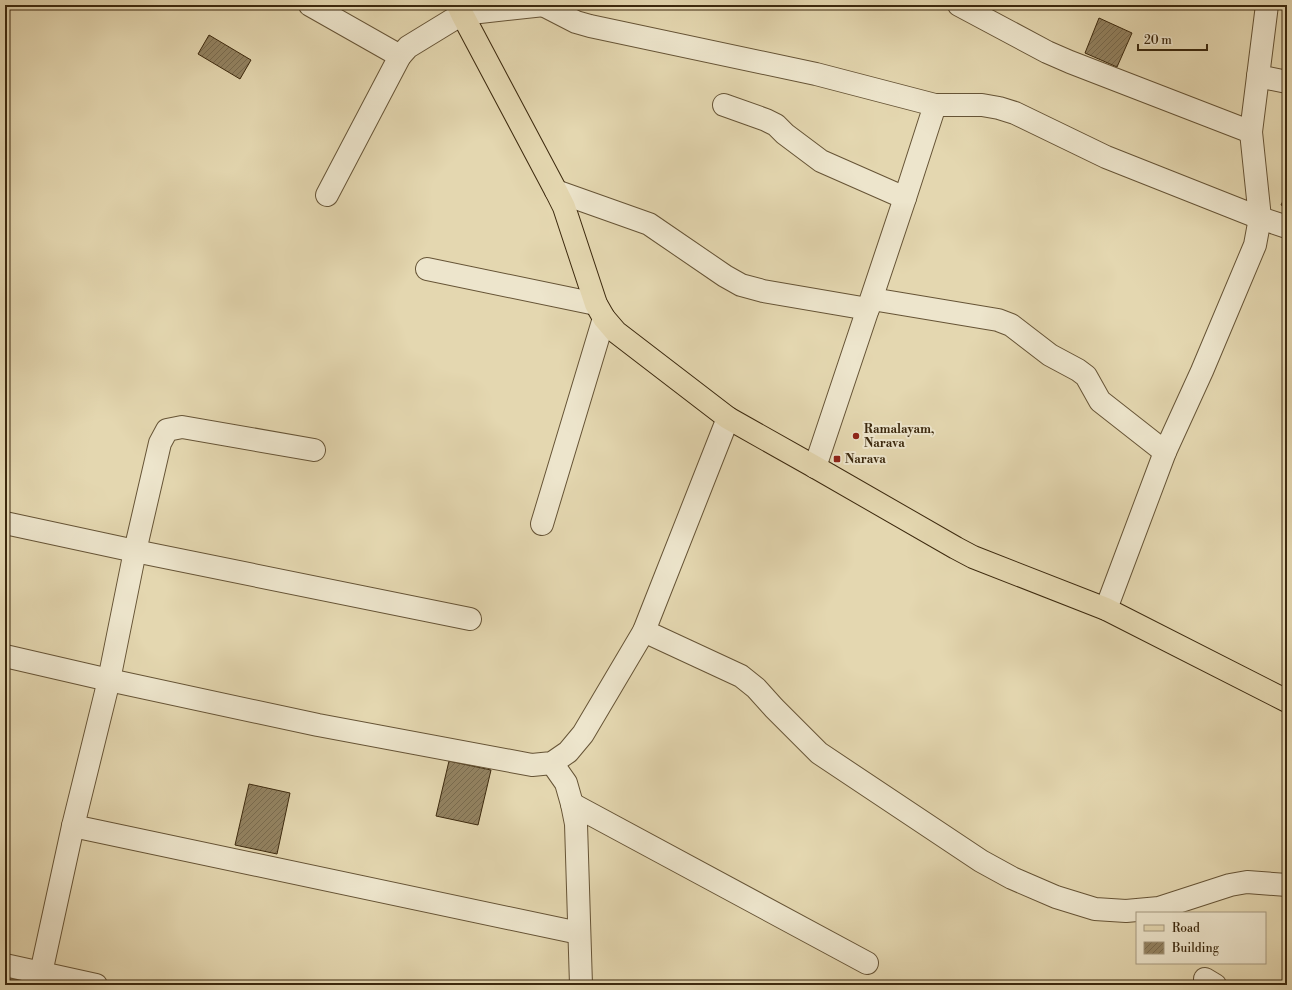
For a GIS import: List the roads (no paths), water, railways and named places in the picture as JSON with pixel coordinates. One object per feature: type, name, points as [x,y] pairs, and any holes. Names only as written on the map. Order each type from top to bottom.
[{"type":"main road","points":[[460,10],[556,190],[564,208],[600,311],[616,332],[728,418],[973,557],[1106,609],[1287,701]]},
{"type":"street","points":[[310,5],[400,56]]},
{"type":"street","points":[[327,195],[400,56],[408,47],[460,10],[534,5],[590,26],[816,74],[935,106],[982,105],[999,108],[1015,113],[1106,157],[1287,228]]},
{"type":"street","points":[[959,5],[1047,52],[1250,132]]},
{"type":"street","points":[[1106,609],[1165,452],[1202,371],[1255,245],[1260,218],[1250,132],[1267,5]]},
{"type":"street","points":[[1258,76],[1287,82]]},
{"type":"street","points":[[724,105],[766,120],[821,161],[905,198]]},
{"type":"street","points":[[815,467],[935,106]]},
{"type":"street","points":[[556,190],[650,224],[725,276],[741,285],[763,291],[998,320],[1011,325],[1050,355],[1086,376],[1100,400],[1165,452]]},
{"type":"street","points":[[427,269],[600,311],[542,524]]},
{"type":"street","points":[[5,656],[318,725],[532,766],[552,763],[568,752],[583,734],[644,631],[728,418]]},
{"type":"street","points":[[41,973],[73,826],[109,680],[135,551],[160,443],[168,430],[182,427],[314,450]]},
{"type":"street","points":[[5,523],[470,619]]},
{"type":"street","points":[[644,631],[741,676],[756,688],[819,753],[981,861],[1012,878],[1056,897],[1095,909],[1126,912],[1159,908],[1230,885],[1247,882],[1287,885]]},
{"type":"street","points":[[552,763],[566,783],[576,824],[581,985]]},
{"type":"street","points":[[572,804],[868,962]]},
{"type":"street","points":[[73,826],[579,933]]},
{"type":"street","points":[[5,965],[96,985]]},
{"type":"place","name":"Ramalayam, Narava","points":[[856,436]]},
{"type":"place","name":"Narava","points":[[837,459]]}]
